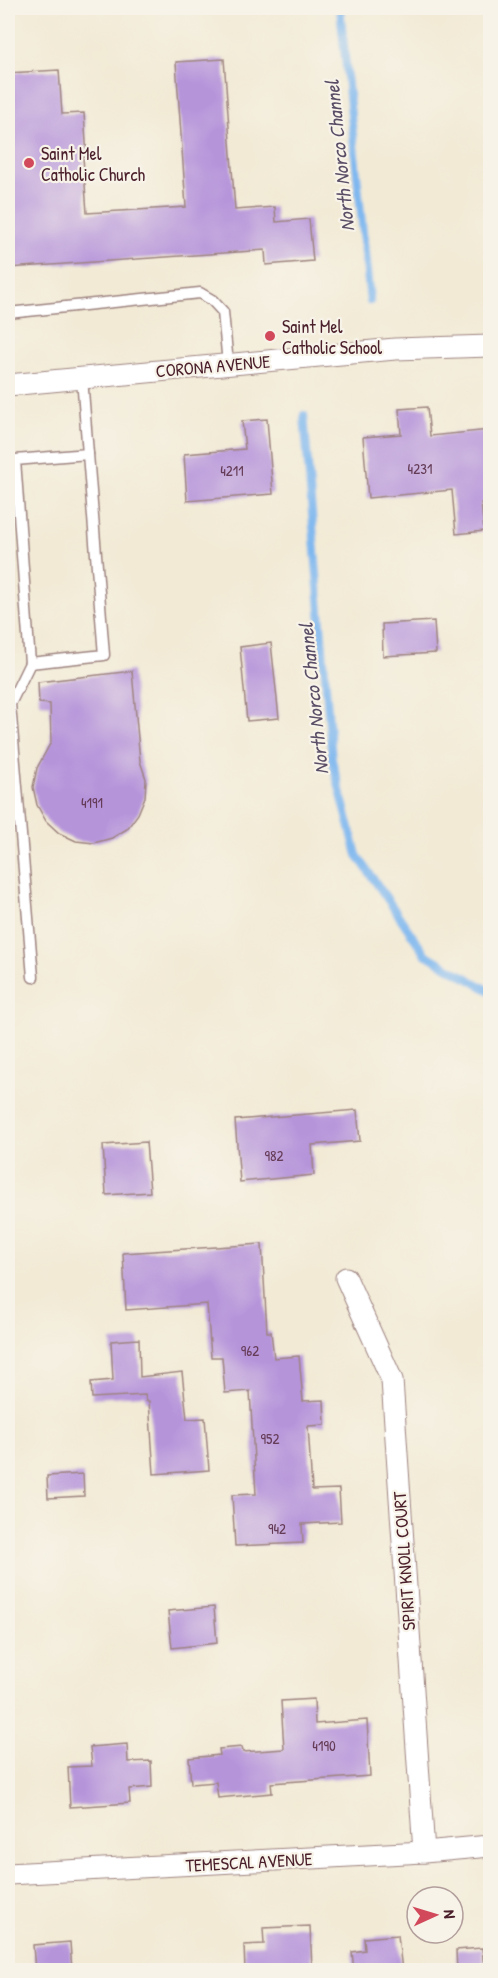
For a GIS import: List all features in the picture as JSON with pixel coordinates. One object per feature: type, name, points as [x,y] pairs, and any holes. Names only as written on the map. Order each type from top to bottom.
[{"type":"street","name":"CORONA AVENUE","points":[[8,385],[395,349],[490,346]]},
{"type":"street","name":"SPIRIT KNOLL COURT","points":[[346,1278],[392,1380],[424,1852]]},
{"type":"street","name":"TEMESCAL AVENUE","points":[[8,1874],[424,1852],[490,1846]]},
{"type":"lane","points":[[8,313],[200,293],[212,300],[223,312],[228,364]]},
{"type":"lane","points":[[30,663],[104,655],[82,378]]},
{"type":"lane","points":[[33,977],[10,704],[30,663],[15,460],[88,454]]},
{"type":"building","points":[[224,59],[235,210],[275,207],[276,222],[309,219],[313,261],[266,265],[265,250],[8,268],[8,73],[59,70],[62,114],[84,113],[87,157],[83,157],[87,213],[186,207],[176,62]]},
{"type":"building","points":[[427,407],[430,436],[490,430],[490,503],[481,503],[484,531],[456,534],[452,490],[368,498],[363,437],[401,434],[399,409]]},
{"type":"building","points":[[267,419],[273,494],[187,501],[184,454],[245,449],[242,421]]},
{"type":"building","points":[[434,621],[436,653],[383,656],[382,624]]},
{"type":"building","points":[[271,643],[279,718],[247,721],[240,647]]},
{"type":"building","points":[[132,671],[140,761],[146,779],[145,797],[138,814],[127,829],[112,838],[94,843],[76,841],[59,833],[46,821],[37,805],[33,787],[37,768],[51,742],[50,704],[39,703],[38,682]]},
{"type":"building","points":[[357,1110],[360,1141],[312,1145],[314,1175],[240,1182],[235,1120]]},
{"type":"building","points":[[146,1142],[150,1192],[106,1195],[103,1145]]},
{"type":"building","points":[[262,1244],[267,1332],[271,1332],[274,1358],[299,1356],[303,1401],[324,1400],[325,1425],[308,1426],[312,1490],[339,1489],[341,1522],[302,1524],[303,1543],[235,1546],[232,1495],[256,1494],[250,1391],[225,1393],[222,1357],[211,1357],[207,1304],[126,1310],[123,1253]]},
{"type":"building","points":[[139,1339],[140,1377],[182,1372],[187,1419],[205,1418],[209,1470],[154,1474],[149,1401],[146,1401],[145,1395],[92,1398],[91,1382],[113,1380],[111,1341]]},
{"type":"building","points":[[83,1474],[84,1496],[48,1498],[47,1476]]},
{"type":"building","points":[[214,1607],[217,1643],[172,1648],[168,1611]]},
{"type":"building","points":[[314,1699],[315,1724],[367,1720],[370,1776],[271,1783],[272,1793],[218,1798],[216,1782],[191,1784],[189,1758],[220,1755],[219,1749],[242,1747],[243,1752],[284,1749],[281,1701]]},
{"type":"building","points":[[127,1744],[128,1762],[151,1761],[152,1787],[129,1789],[130,1803],[70,1807],[68,1767],[92,1766],[90,1747]]},
{"type":"building","points":[[310,1926],[312,1968],[290,1969],[290,1971],[245,1971],[244,1945],[264,1944],[263,1928]]},
{"type":"building","points":[[398,1935],[402,1971],[354,1971],[352,1952],[365,1950],[364,1938]]},
{"type":"building","points":[[70,1942],[72,1971],[35,1971],[33,1945]]},
{"type":"building","points":[[482,1948],[484,1971],[457,1971],[456,1950]]},
{"type":"waterway","name":"North Norco Channel","points":[[340,8],[370,301]]},
{"type":"waterway","name":"North Norco Channel","points":[[304,415],[332,760],[357,855],[425,954],[490,991]]},
{"type":"place","name":"Saint Mel Catholic Church","points":[[29,163]]},
{"type":"place","name":"Saint Mel Catholic School","points":[[270,336]]}]
